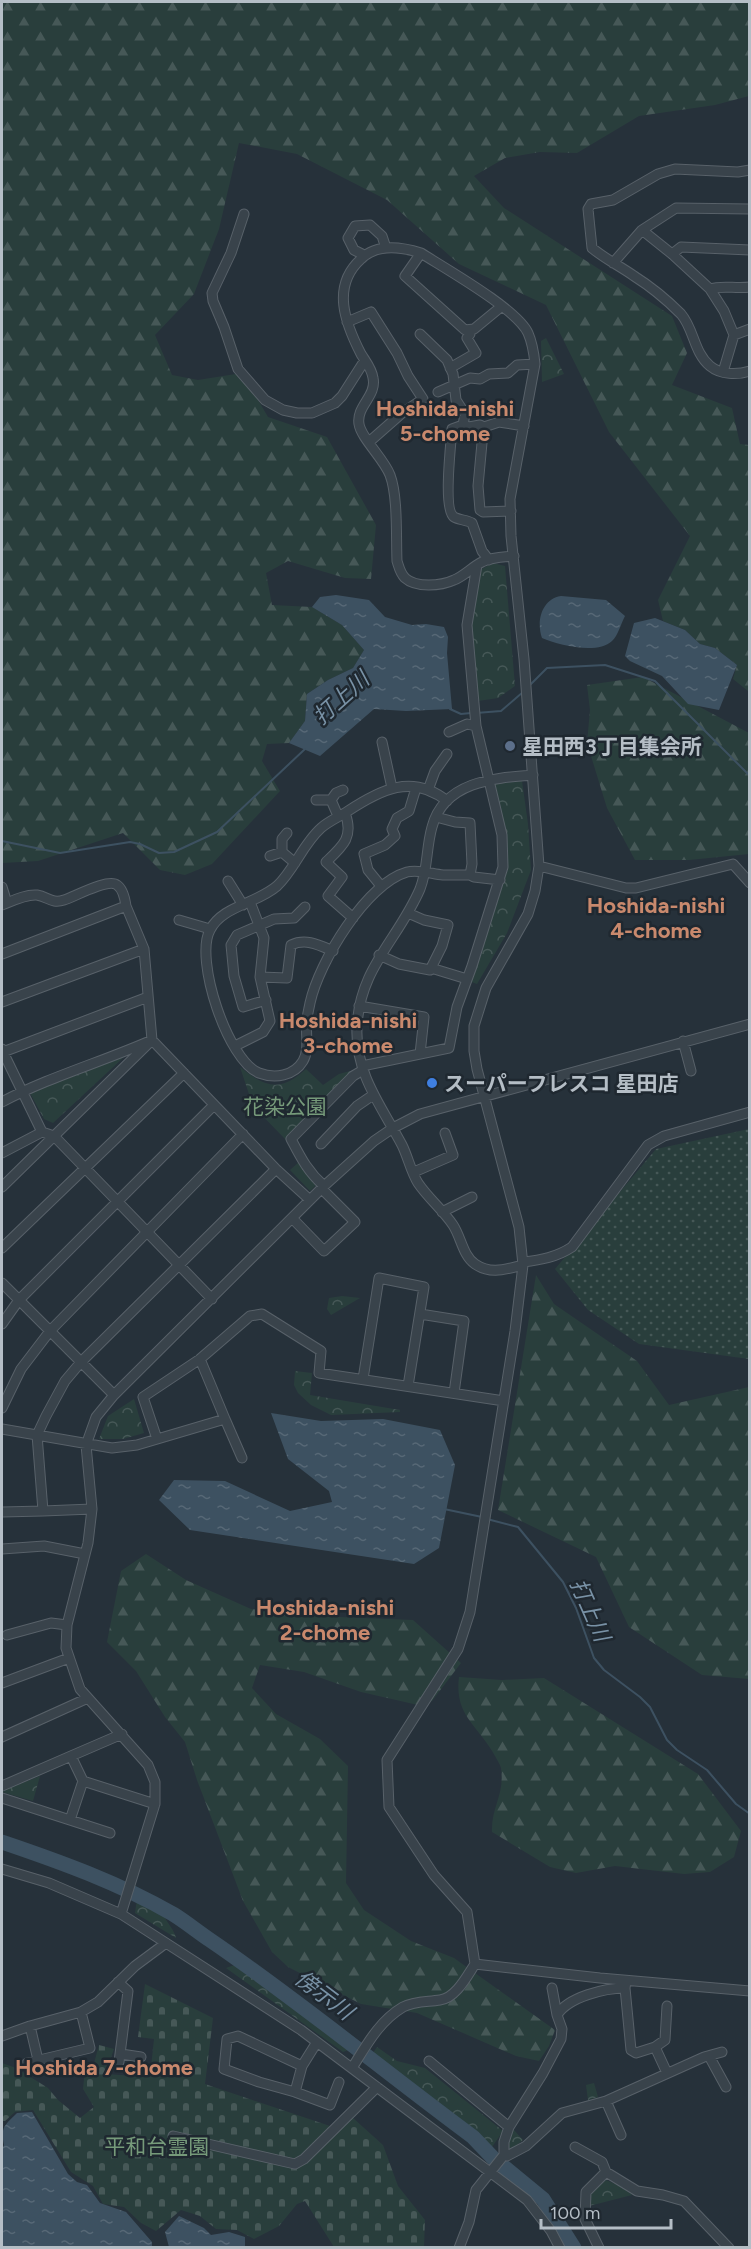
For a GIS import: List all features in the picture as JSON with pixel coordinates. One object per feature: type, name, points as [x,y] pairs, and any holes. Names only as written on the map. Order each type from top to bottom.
[{"type":"street","points":[[750,170],[738,172],[675,169],[658,174],[612,200],[591,204],[588,209],[592,248],[637,277],[681,315],[703,359],[711,368],[737,374],[750,370]]},
{"type":"street","points":[[614,263],[642,230],[676,208],[750,209]]},
{"type":"street","points":[[244,214],[231,253],[212,293],[238,369],[265,400],[283,410],[312,413],[334,403],[342,396],[364,360]]},
{"type":"street","points":[[364,255],[354,250],[348,238],[355,226],[370,225],[382,236],[386,248]]},
{"type":"street","points":[[642,230],[710,289],[724,311],[734,335],[723,372]]},
{"type":"street","points":[[672,254],[681,247],[750,250]]},
{"type":"street","points":[[352,2068],[385,2019],[405,2006],[422,2001],[443,2000],[456,1991],[475,1964],[467,1912],[434,1875],[389,1807],[387,1761],[458,1649],[470,1612],[504,1401],[523,1264],[519,1227],[483,1095],[474,1051],[474,1026],[486,988],[528,914],[539,866],[511,511],[512,487],[535,364],[528,332],[510,311],[421,253],[406,249],[386,248],[364,255],[347,274],[342,298],[347,322],[364,360],[372,371],[374,382],[372,393],[362,406],[359,427],[390,476],[397,561],[400,571],[406,579],[428,585],[454,580],[489,560],[514,556]]},
{"type":"street","points":[[421,253],[405,276],[465,330],[470,330],[502,306]]},
{"type":"street","points":[[710,289],[717,286],[732,289],[750,287]]},
{"type":"street","points":[[347,322],[371,312],[423,399],[402,413],[369,442]]},
{"type":"street","points":[[734,335],[750,329]]},
{"type":"street","points":[[450,368],[476,353],[467,339],[471,334],[470,330]]},
{"type":"street","points":[[420,334],[447,360],[456,400],[465,414],[463,424]]},
{"type":"street","points":[[438,392],[454,387],[470,378],[480,380],[489,374],[508,373],[517,365],[535,364]]},
{"type":"street","points":[[463,424],[469,427],[480,425],[484,427],[499,422],[524,426]]},
{"type":"street","points":[[463,424],[452,429],[448,493],[454,518],[472,523]]},
{"type":"street","points":[[482,511],[479,504],[478,486],[484,427]]},
{"type":"street","points":[[482,511],[511,511]]},
{"type":"street","points":[[472,523],[482,511]]},
{"type":"street","points":[[472,523],[482,551],[489,560]]},
{"type":"street","points":[[292,1218],[324,1251],[355,1222],[310,1173],[291,1139],[362,1068],[449,1048],[457,1007],[500,880],[503,867],[502,835],[476,726],[467,625],[477,565]]},
{"type":"street","points":[[448,732],[467,724],[476,726]]},
{"type":"street","points":[[382,742],[392,788]]},
{"type":"street","points":[[428,790],[435,771],[447,754]]},
{"type":"street","points":[[533,775],[490,779],[464,788],[447,801],[432,827],[421,886],[408,913],[366,980],[359,1006],[357,1030],[362,1068],[373,1095],[393,1128],[418,1182],[454,1227],[468,1258],[492,1272],[550,1257],[573,1247],[648,1145],[664,1136],[750,1112]]},
{"type":"street","points":[[447,801],[436,792],[404,786],[371,796],[320,829],[278,885],[259,899],[220,917],[210,929],[205,952],[215,1004],[235,1046],[249,1066],[257,1072],[278,1076],[297,1070],[305,1058],[306,1022],[313,992],[333,951],[353,918],[390,879],[409,871],[470,875],[474,878],[500,880]]},
{"type":"street","points":[[381,886],[368,870],[364,854],[384,845],[394,836],[392,829],[397,818],[409,811],[416,788]]},
{"type":"street","points":[[331,800],[336,793],[343,790]]},
{"type":"street","points":[[316,800],[331,800]]},
{"type":"street","points":[[331,800],[349,825],[342,847],[326,862],[342,877],[328,896],[353,918]]},
{"type":"street","points":[[436,817],[470,823],[472,864],[470,875]]},
{"type":"street","points":[[282,852],[282,839],[287,833]]},
{"type":"street","points":[[282,852],[295,862]]},
{"type":"street","points":[[270,856],[282,852]]},
{"type":"street","points":[[539,866],[626,888],[636,888],[733,864],[750,883]]},
{"type":"street","points":[[228,881],[261,925],[264,938],[260,976],[270,1015],[268,1026],[255,1037],[235,1046]]},
{"type":"street","points":[[2,887],[4,904],[36,895],[52,902],[61,902],[100,885],[117,884],[122,891],[144,949],[152,1040],[276,1169],[310,1200]]},
{"type":"street","points":[[2,954],[126,906]]},
{"type":"street","points":[[266,1000],[243,1006],[234,976],[231,945],[237,935],[274,919],[294,918],[305,908]]},
{"type":"street","points":[[408,913],[424,920],[448,925],[432,968]]},
{"type":"street","points":[[178,920],[210,929]]},
{"type":"street","points":[[260,976],[287,978],[291,945],[296,942],[317,943],[333,951]]},
{"type":"street","points":[[2,1002],[144,949]]},
{"type":"street","points":[[380,955],[410,968],[430,970],[432,968],[467,979]]},
{"type":"street","points":[[148,997],[2,1051],[42,1132],[54,1136],[212,1299]]},
{"type":"street","points":[[359,1006],[424,1017],[420,1054]]},
{"type":"street","points":[[121,1914],[155,1804],[155,1782],[148,1765],[80,1689],[66,1648],[67,1625],[85,1554],[92,1509],[86,1445],[96,1417],[114,1395],[323,1187],[359,1152],[393,1128],[420,1114],[483,1095],[750,1023]]},
{"type":"street","points":[[2,1102],[21,1091],[152,1040]]},
{"type":"street","points":[[2,1187],[152,1040]]},
{"type":"street","points":[[683,1041],[691,1071]]},
{"type":"street","points":[[2,1248],[184,1073]]},
{"type":"street","points":[[321,1144],[357,1106],[373,1095]]},
{"type":"street","points":[[2,1324],[19,1300],[214,1105]]},
{"type":"street","points":[[2,1153],[42,1132]]},
{"type":"street","points":[[414,1172],[453,1155],[445,1132]]},
{"type":"street","points":[[2,1408],[21,1369],[50,1331],[243,1134]]},
{"type":"street","points":[[44,1510],[37,1435],[65,1381],[81,1362],[276,1169]]},
{"type":"street","points":[[442,1212],[472,1197]]},
{"type":"street","points":[[363,1379],[379,1278],[424,1287],[408,1386]]},
{"type":"street","points":[[2,1283],[114,1395]]},
{"type":"street","points":[[157,1439],[143,1397],[200,1359],[250,1316],[262,1314],[321,1351],[319,1373],[504,1401]]},
{"type":"street","points":[[420,1314],[464,1321],[454,1393]]},
{"type":"street","points":[[200,1359],[242,1458]]},
{"type":"street","points":[[2,1429],[112,1448],[136,1445],[225,1419]]},
{"type":"street","points":[[2,1512],[92,1509]]},
{"type":"street","points":[[2,1549],[45,1546],[85,1554]]},
{"type":"street","points":[[7,1635],[18,1628],[51,1623],[67,1625]]},
{"type":"street","points":[[2,1683],[69,1658]]},
{"type":"street","points":[[2,1737],[88,1698]]},
{"type":"street","points":[[2,1786],[122,1734]]},
{"type":"street","points":[[70,1820],[83,1781],[71,1756]]},
{"type":"street","points":[[83,1781],[155,1804]]},
{"type":"street","points":[[2,1798],[110,1833]]},
{"type":"street","points":[[2,1869],[49,1883],[121,1914],[317,2042],[377,2087],[498,2162],[551,2231],[560,2247]]},
{"type":"street","points":[[2,2036],[30,2025],[81,2012],[98,2002],[135,1966],[166,1943]]},
{"type":"street","points":[[475,1964],[625,1984],[750,1991]]},
{"type":"street","points":[[118,1982],[128,1990],[119,2036],[120,2058],[141,2057]]},
{"type":"street","points":[[557,2015],[561,2008],[573,2001],[625,1984]]},
{"type":"street","points":[[625,1984],[631,2050],[636,2053],[655,2047],[665,2040],[667,2006]]},
{"type":"street","points":[[498,2162],[509,2127],[543,2073],[561,2039],[562,2029],[552,1988]]},
{"type":"street","points":[[27,2063],[90,2048],[81,2012]]},
{"type":"street","points":[[30,2025],[38,2060]]},
{"type":"street","points":[[302,2066],[238,2036],[227,2039],[224,2069],[330,2105],[339,2082]]},
{"type":"street","points":[[295,2092],[302,2066],[317,2042]]},
{"type":"street","points":[[655,2047],[667,2073]]},
{"type":"street","points":[[459,2247],[469,2222],[476,2190],[498,2162],[526,2146],[562,2113],[606,2101],[667,2073],[722,2052]]},
{"type":"street","points":[[709,2056],[726,2087]]},
{"type":"street","points":[[429,2061],[509,2127]]},
{"type":"street","points":[[173,2136],[295,2164],[304,2159],[377,2087]]},
{"type":"street","points":[[606,2101],[621,2135]]},
{"type":"street","points":[[575,2147],[602,2162],[606,2172],[637,2191],[684,2201],[729,2247]]},
{"type":"street","points":[[599,2247],[585,2219],[586,2192],[606,2172]]},
{"type":"green space","points":[[2,2],[749,2],[749,96],[715,105],[639,116],[577,153],[540,152],[505,158],[474,176],[504,208],[672,316],[687,353],[672,385],[732,408],[740,444],[749,445],[748,691],[733,679],[737,665],[715,648],[700,644],[685,630],[663,621],[658,600],[690,536],[609,432],[546,305],[459,264],[387,200],[297,154],[239,143],[219,229],[194,294],[155,335],[172,375],[198,380],[242,373],[268,417],[327,437],[376,525],[371,579],[345,578],[288,561],[266,573],[272,605],[312,607],[342,625],[364,650],[353,668],[328,680],[307,694],[305,721],[289,743],[267,744],[262,761],[280,791],[212,864],[185,875],[160,870],[123,833],[38,861],[2,863]]},
{"type":"green space","points":[[546,338],[564,374],[542,382],[541,341]]},
{"type":"green space","points":[[493,563],[505,566],[515,686],[498,698],[478,701],[469,624],[478,571]]},
{"type":"green space","points":[[643,677],[749,733],[749,854],[689,860],[635,860],[607,808],[587,743],[590,710],[587,685]]},
{"type":"green space","points":[[522,781],[531,870],[507,933],[477,984],[469,981],[503,882],[494,784]]},
{"type":"green space","points":[[124,1057],[53,1123],[44,1119],[30,1093]]},
{"type":"green space","name":"花染公園","points":[[240,1067],[257,1079],[273,1085],[288,1082],[306,1069],[323,1085],[339,1074],[354,1070],[286,1140],[253,1106]]},
{"type":"green space","points":[[749,1129],[749,1359],[639,1344],[588,1310],[555,1269],[656,1149]]},
{"type":"green space","points":[[299,1162],[317,1184],[310,1191],[290,1170]]},
{"type":"green space","points":[[536,1275],[554,1304],[637,1361],[669,1405],[749,1387],[749,1679],[702,1675],[629,1627],[596,1557],[498,1510]]},
{"type":"green space","points":[[342,1296],[360,1298],[331,1315],[327,1309],[329,1298]]},
{"type":"green space","points":[[295,1371],[312,1373],[310,1395],[400,1410],[400,1412],[331,1415],[311,1405],[298,1393],[294,1385]]},
{"type":"green space","points":[[134,1399],[144,1433],[123,1439],[99,1439],[108,1416]]},
{"type":"green space","points":[[146,1554],[186,1580],[251,1609],[313,1616],[413,1620],[461,1663],[432,1701],[418,1705],[361,1692],[304,1672],[260,1665],[252,1688],[276,1714],[320,1739],[348,1766],[346,1883],[364,1910],[411,1941],[454,1958],[555,2030],[549,2046],[539,2061],[516,2056],[417,2013],[361,2004],[288,1967],[272,1952],[243,1901],[185,1742],[165,1717],[136,1671],[107,1642],[121,1571]]},
{"type":"green space","points":[[459,1677],[502,1680],[544,1678],[698,1774],[741,1831],[734,1857],[710,1872],[684,1874],[615,1866],[576,1873],[550,1867],[492,1832],[492,1823],[500,1794],[501,1768],[489,1746],[464,1711],[458,1690]]},
{"type":"green space","points":[[40,1776],[33,1801],[2,1792],[2,1791]]},
{"type":"green space","points":[[137,1899],[163,1912],[176,1938],[135,1913]]},
{"type":"green space","points":[[240,1963],[351,2049],[343,2052],[226,1968]]},
{"type":"green space","name":"平和台霊園","points":[[145,1984],[213,2018],[205,2084],[330,2126],[353,2118],[383,2145],[398,2186],[425,2220],[424,2247],[334,2247],[305,2201],[297,2204],[279,2226],[254,2239],[237,2230],[216,2229],[200,2216],[181,2210],[156,2231],[141,2223],[124,2207],[103,2204],[93,2186],[71,2172],[33,2110],[15,2112],[2,2121],[2,2063],[16,2068],[48,2088],[58,2100],[80,2118],[94,2107],[83,2089],[85,2069],[93,2067],[99,2045],[114,2049],[105,2074],[150,2077],[154,2039],[138,2037]]},
{"type":"green space","points":[[377,2047],[397,2061],[425,2068],[503,2131],[492,2147],[371,2056]]},
{"type":"green space","points":[[594,2083],[598,2097],[588,2100],[586,2085]]},
{"type":"green space","points":[[513,2129],[523,2140],[512,2149],[507,2147]]},
{"type":"green space","points":[[606,2180],[622,2187],[632,2195],[589,2206],[591,2192]]},
{"type":"water","points":[[336,595],[369,600],[385,617],[412,625],[426,624],[444,627],[448,637],[447,653],[452,709],[406,711],[374,709],[320,756],[289,743],[305,721],[307,694],[328,680],[353,668],[364,650],[342,625],[312,607],[320,597]]},
{"type":"water","points":[[561,596],[606,600],[625,616],[614,639],[605,645],[588,648],[568,646],[542,638],[540,618],[542,612],[549,601]]},
{"type":"water","points":[[655,618],[685,630],[700,644],[715,648],[737,665],[719,710],[688,704],[662,676],[630,661],[625,656],[634,623]]},
{"type":"water","points":[[271,1413],[321,1421],[383,1419],[440,1430],[455,1465],[439,1548],[414,1564],[190,1530],[159,1500],[174,1480],[225,1481],[290,1511],[332,1502],[329,1491],[288,1459]]},
{"type":"water","points":[[32,2112],[68,2174],[77,2182],[87,2185],[100,2203],[126,2212],[152,2242],[152,2247],[2,2247],[3,2130],[17,2113]]},
{"type":"water","points":[[179,2216],[204,2228],[211,2235],[229,2232],[245,2237],[245,2247],[169,2247],[165,2232]]},
{"type":"waterway","name":"打上川","points":[[529,686],[547,668],[605,665],[655,681],[750,776]]},
{"type":"waterway","name":"打上川","points":[[476,713],[501,711],[523,692]]},
{"type":"waterway","name":"打上川","points":[[450,709],[461,714],[471,713]]},
{"type":"waterway","name":"打上川","points":[[2,841],[60,853],[130,842],[159,853],[174,852],[217,832],[305,749]]},
{"type":"waterway","name":"打上川","points":[[444,1509],[482,1517]]},
{"type":"waterway","name":"打上川","points":[[487,1519],[518,1527],[563,1582],[576,1608],[594,1658],[604,1670],[650,1707],[667,1740],[677,1750],[707,1770],[736,1804],[750,1814]]},
{"type":"waterway","name":"傍示川","points":[[2,1842],[132,1892],[178,1917],[310,2012],[473,2137],[493,2158],[543,2199],[574,2248]]},
{"type":"place","name":"星田西3丁目集会所","points":[[510,746]]},
{"type":"place","name":"スーパーフレスコ 星田店","points":[[432,1083]]},
{"type":"district","name":"Hoshida-nishi 5-chome","points":[[445,420]]},
{"type":"district","name":"Hoshida-nishi 4-chome","points":[[656,918]]},
{"type":"district","name":"Hoshida-nishi 3-chome","points":[[348,1032]]},
{"type":"district","name":"Hoshida-nishi 2-chome","points":[[325,1620]]},
{"type":"district","name":"Hoshida 7-chome","points":[[104,2067]]}]
